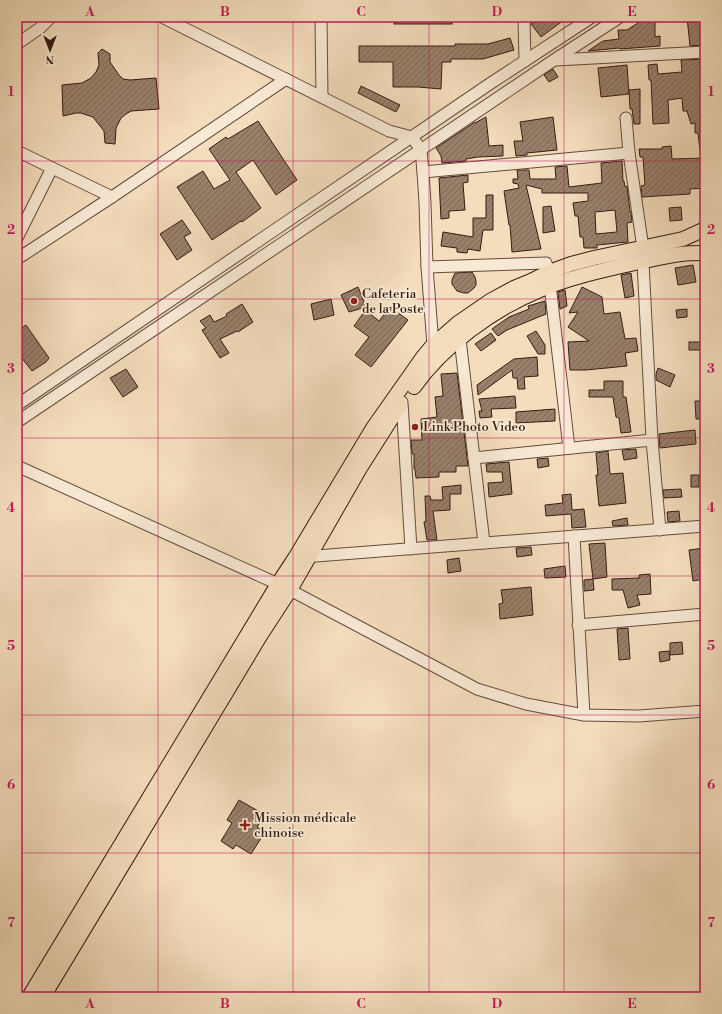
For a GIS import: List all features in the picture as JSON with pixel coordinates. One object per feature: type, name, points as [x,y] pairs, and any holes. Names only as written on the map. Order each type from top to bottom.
[{"type":"main road","points":[[43,997],[260,636],[284,587],[295,558],[373,428],[433,345],[458,323],[490,301],[514,288],[531,281],[600,271],[705,229]]},
{"type":"main road","points":[[643,255],[705,253]]},
{"type":"main road","points":[[29,997],[284,587],[310,557],[360,468],[402,402],[424,372],[460,338],[501,309],[538,290],[549,279]]},
{"type":"street","points":[[17,44],[40,28],[51,17]]},
{"type":"street","points":[[162,17],[389,131],[412,137],[421,150],[433,345]]},
{"type":"street","points":[[321,17],[322,97]]},
{"type":"street","points":[[524,17],[525,61]]},
{"type":"street","points":[[17,405],[491,83],[592,17]]},
{"type":"street","points":[[17,422],[620,17]]},
{"type":"street","points":[[554,60],[705,52]]},
{"type":"street","points":[[17,258],[112,197],[286,79]]},
{"type":"street","points":[[626,118],[629,153],[643,255],[652,440],[660,530]]},
{"type":"street","points":[[389,131],[395,148],[404,161],[423,170],[629,153]]},
{"type":"street","points":[[17,151],[112,197]]},
{"type":"street","points":[[17,238],[52,168]]},
{"type":"street","points":[[427,267],[546,263],[569,448]]},
{"type":"street","points":[[460,338],[484,543]]},
{"type":"street","points":[[402,402],[411,549]]},
{"type":"street","points":[[474,458],[652,440]]},
{"type":"street","points":[[17,466],[284,587],[476,689],[526,704],[584,715],[639,716],[705,711]]},
{"type":"street","points":[[295,558],[705,526]]},
{"type":"street","points":[[574,536],[584,715]]},
{"type":"street","points":[[578,625],[705,614]]},
{"type":"building","points":[[394,17],[452,17],[452,24],[394,24]]},
{"type":"building","points":[[541,17],[568,17],[541,37],[531,24]]},
{"type":"building","points":[[635,17],[655,17],[655,37],[660,36],[660,46],[588,51],[603,41],[619,39],[618,30],[627,30],[638,23]]},
{"type":"building","points":[[687,17],[700,17],[702,45],[690,46]]},
{"type":"building","points":[[510,38],[514,50],[483,59],[451,59],[451,62],[442,62],[441,89],[393,87],[393,62],[359,62],[359,46],[455,46],[455,44],[488,44]]},
{"type":"building","points":[[102,49],[110,54],[110,62],[123,79],[130,80],[156,78],[159,109],[131,111],[126,114],[121,118],[116,128],[115,144],[105,143],[104,131],[93,117],[81,113],[63,116],[62,85],[82,83],[91,78],[99,65],[98,53]]},
{"type":"building","points":[[705,59],[705,151],[700,151],[698,133],[695,133],[695,123],[691,124],[687,111],[683,111],[682,98],[668,100],[669,123],[653,124],[651,80],[649,80],[648,65],[657,64],[658,74],[682,72],[681,60]]},
{"type":"building","points":[[627,65],[629,94],[601,97],[598,68]]},
{"type":"building","points":[[553,69],[558,77],[549,82],[544,75]]},
{"type":"building","points":[[361,86],[400,105],[396,112],[358,93]]},
{"type":"building","points":[[640,89],[640,124],[634,124],[632,109],[630,109],[629,90]]},
{"type":"building","points":[[486,117],[489,146],[503,145],[503,156],[478,157],[466,159],[466,161],[442,163],[441,156],[436,148],[475,122]]},
{"type":"building","points":[[553,117],[557,150],[527,153],[527,155],[516,156],[514,141],[523,141],[520,122]]},
{"type":"building","points":[[258,121],[297,180],[276,195],[253,160],[236,172],[261,208],[242,222],[241,221],[212,240],[177,187],[203,171],[214,189],[230,180],[209,149],[226,137],[228,139]]},
{"type":"building","points":[[671,146],[672,159],[705,158],[705,188],[690,189],[690,194],[642,197],[641,186],[645,185],[643,157],[640,157],[639,149],[662,149],[662,147]]},
{"type":"building","points":[[622,161],[623,181],[625,187],[627,186],[632,222],[627,223],[628,242],[597,245],[597,248],[584,248],[583,237],[580,237],[578,216],[575,216],[573,203],[588,201],[588,193],[542,193],[542,189],[526,185],[541,249],[512,252],[510,225],[504,191],[519,188],[518,184],[513,183],[513,179],[518,179],[517,170],[529,170],[530,179],[556,179],[555,167],[567,166],[569,187],[602,183],[601,163]],"holes":[[[615,210],[617,232],[596,234],[595,212]]]},
{"type":"building","points":[[468,175],[468,182],[463,183],[465,210],[449,211],[449,218],[441,219],[439,178]]},
{"type":"building","points":[[486,195],[493,195],[493,230],[483,230],[480,251],[468,249],[467,253],[457,252],[457,248],[441,246],[443,232],[473,237],[473,218],[486,218]]},
{"type":"building","points":[[551,206],[555,231],[543,233],[543,207]]},
{"type":"building","points":[[681,207],[682,220],[670,221],[669,208]]},
{"type":"building","points":[[182,220],[191,233],[184,237],[192,250],[177,260],[160,234]]},
{"type":"building","points":[[693,265],[696,282],[678,285],[675,268]]},
{"type":"building","points":[[472,272],[476,281],[474,288],[468,293],[457,291],[452,284],[455,273]]},
{"type":"building","points":[[631,273],[634,296],[625,298],[621,275]]},
{"type":"building","name":"Cafeteria de la Poste","points":[[358,287],[366,307],[349,312],[341,295]]},
{"type":"building","points":[[582,287],[602,297],[604,314],[620,312],[625,339],[636,338],[638,351],[625,353],[627,366],[570,370],[568,342],[589,341],[568,327],[578,312],[569,313]]},
{"type":"building","points":[[565,290],[567,306],[560,309],[558,292]]},
{"type":"building","points":[[331,299],[334,315],[314,320],[311,304]]},
{"type":"building","points":[[545,301],[546,314],[507,330],[498,336],[492,329],[509,317],[529,309],[528,306]]},
{"type":"building","points":[[242,304],[253,322],[238,332],[237,331],[220,339],[229,353],[220,358],[202,330],[206,328],[200,321],[210,315],[214,322],[227,316],[226,314]]},
{"type":"building","points":[[390,307],[408,320],[371,367],[355,355],[369,337],[354,326],[367,308],[369,313],[379,321]]},
{"type":"building","points":[[687,309],[687,317],[677,318],[676,310]]},
{"type":"building","points":[[26,325],[49,358],[46,362],[32,371],[17,352],[17,331]]},
{"type":"building","points":[[536,331],[545,345],[545,354],[538,354],[527,336]]},
{"type":"building","points":[[491,333],[496,340],[481,351],[475,344]]},
{"type":"building","points":[[689,342],[701,342],[701,350],[689,350]]},
{"type":"building","points":[[537,357],[538,376],[524,377],[525,389],[518,389],[517,378],[513,378],[512,370],[478,395],[477,385],[514,359]]},
{"type":"building","points":[[658,368],[675,375],[670,387],[656,380]]},
{"type":"building","points":[[126,369],[138,387],[123,397],[110,378]]},
{"type":"building","points":[[457,373],[468,466],[456,466],[456,472],[439,472],[439,477],[416,478],[411,440],[422,440],[421,419],[437,417],[435,397],[443,396],[441,374]]},
{"type":"building","points":[[604,381],[623,381],[623,397],[626,397],[631,432],[621,433],[619,418],[616,417],[613,397],[589,397],[589,390],[604,390]]},
{"type":"building","points":[[515,396],[516,408],[491,409],[492,417],[480,418],[479,411],[482,411],[479,399]]},
{"type":"building","points":[[695,401],[705,401],[705,419],[696,419]]},
{"type":"building","points":[[555,409],[555,421],[516,423],[516,412]]},
{"type":"building","points":[[695,430],[696,444],[660,448],[659,434]]},
{"type":"building","points":[[636,449],[637,458],[624,460],[622,450]]},
{"type":"building","points":[[608,451],[610,474],[623,473],[626,503],[599,506],[596,475],[598,475],[596,453]]},
{"type":"building","points":[[548,458],[549,466],[538,468],[537,459]]},
{"type":"building","points":[[509,462],[512,494],[489,497],[488,483],[503,482],[502,472],[487,472],[486,464]]},
{"type":"building","points":[[691,475],[699,475],[699,487],[691,487]]},
{"type":"building","points":[[461,485],[461,494],[450,494],[450,510],[433,511],[437,540],[427,540],[424,522],[426,521],[425,496],[430,496],[431,500],[443,500],[442,487]]},
{"type":"building","points":[[681,489],[682,497],[664,498],[663,490]]},
{"type":"building","points":[[571,494],[572,510],[584,509],[586,527],[572,528],[571,514],[546,516],[545,505],[563,503],[562,495]]},
{"type":"building","points":[[679,511],[680,521],[668,522],[667,512]]},
{"type":"building","points":[[627,518],[628,525],[613,526],[612,521]]},
{"type":"building","points":[[605,543],[607,577],[593,579],[589,544]]},
{"type":"building","points":[[531,547],[532,555],[517,557],[516,548]]},
{"type":"building","points":[[705,548],[705,564],[703,565],[705,579],[693,581],[689,550]]},
{"type":"building","points":[[459,558],[461,571],[448,573],[447,560]]},
{"type":"building","points":[[565,566],[566,577],[545,578],[544,569]]},
{"type":"building","points":[[650,574],[651,594],[637,595],[640,605],[628,608],[623,590],[612,590],[612,579],[639,578],[639,575]]},
{"type":"building","points":[[593,579],[594,590],[584,591],[584,580]]},
{"type":"building","points":[[531,587],[533,615],[500,619],[499,604],[503,603],[501,590]]},
{"type":"building","points":[[628,628],[630,659],[619,660],[617,629]]},
{"type":"building","points":[[682,642],[683,654],[670,655],[670,643]]},
{"type":"building","points":[[669,651],[670,660],[660,662],[659,652]]},
{"type":"building","name":"Mission médicale chinoise","points":[[239,800],[265,815],[257,827],[265,832],[251,854],[236,845],[233,849],[221,841],[232,823],[227,820]]},
{"type":"place","name":"Cafeteria de la Poste","points":[[354,301]]},
{"type":"place","name":"Link Photo Video","points":[[415,427]]},
{"type":"place","name":"Mission médicale chinoise","points":[[245,825]]}]
